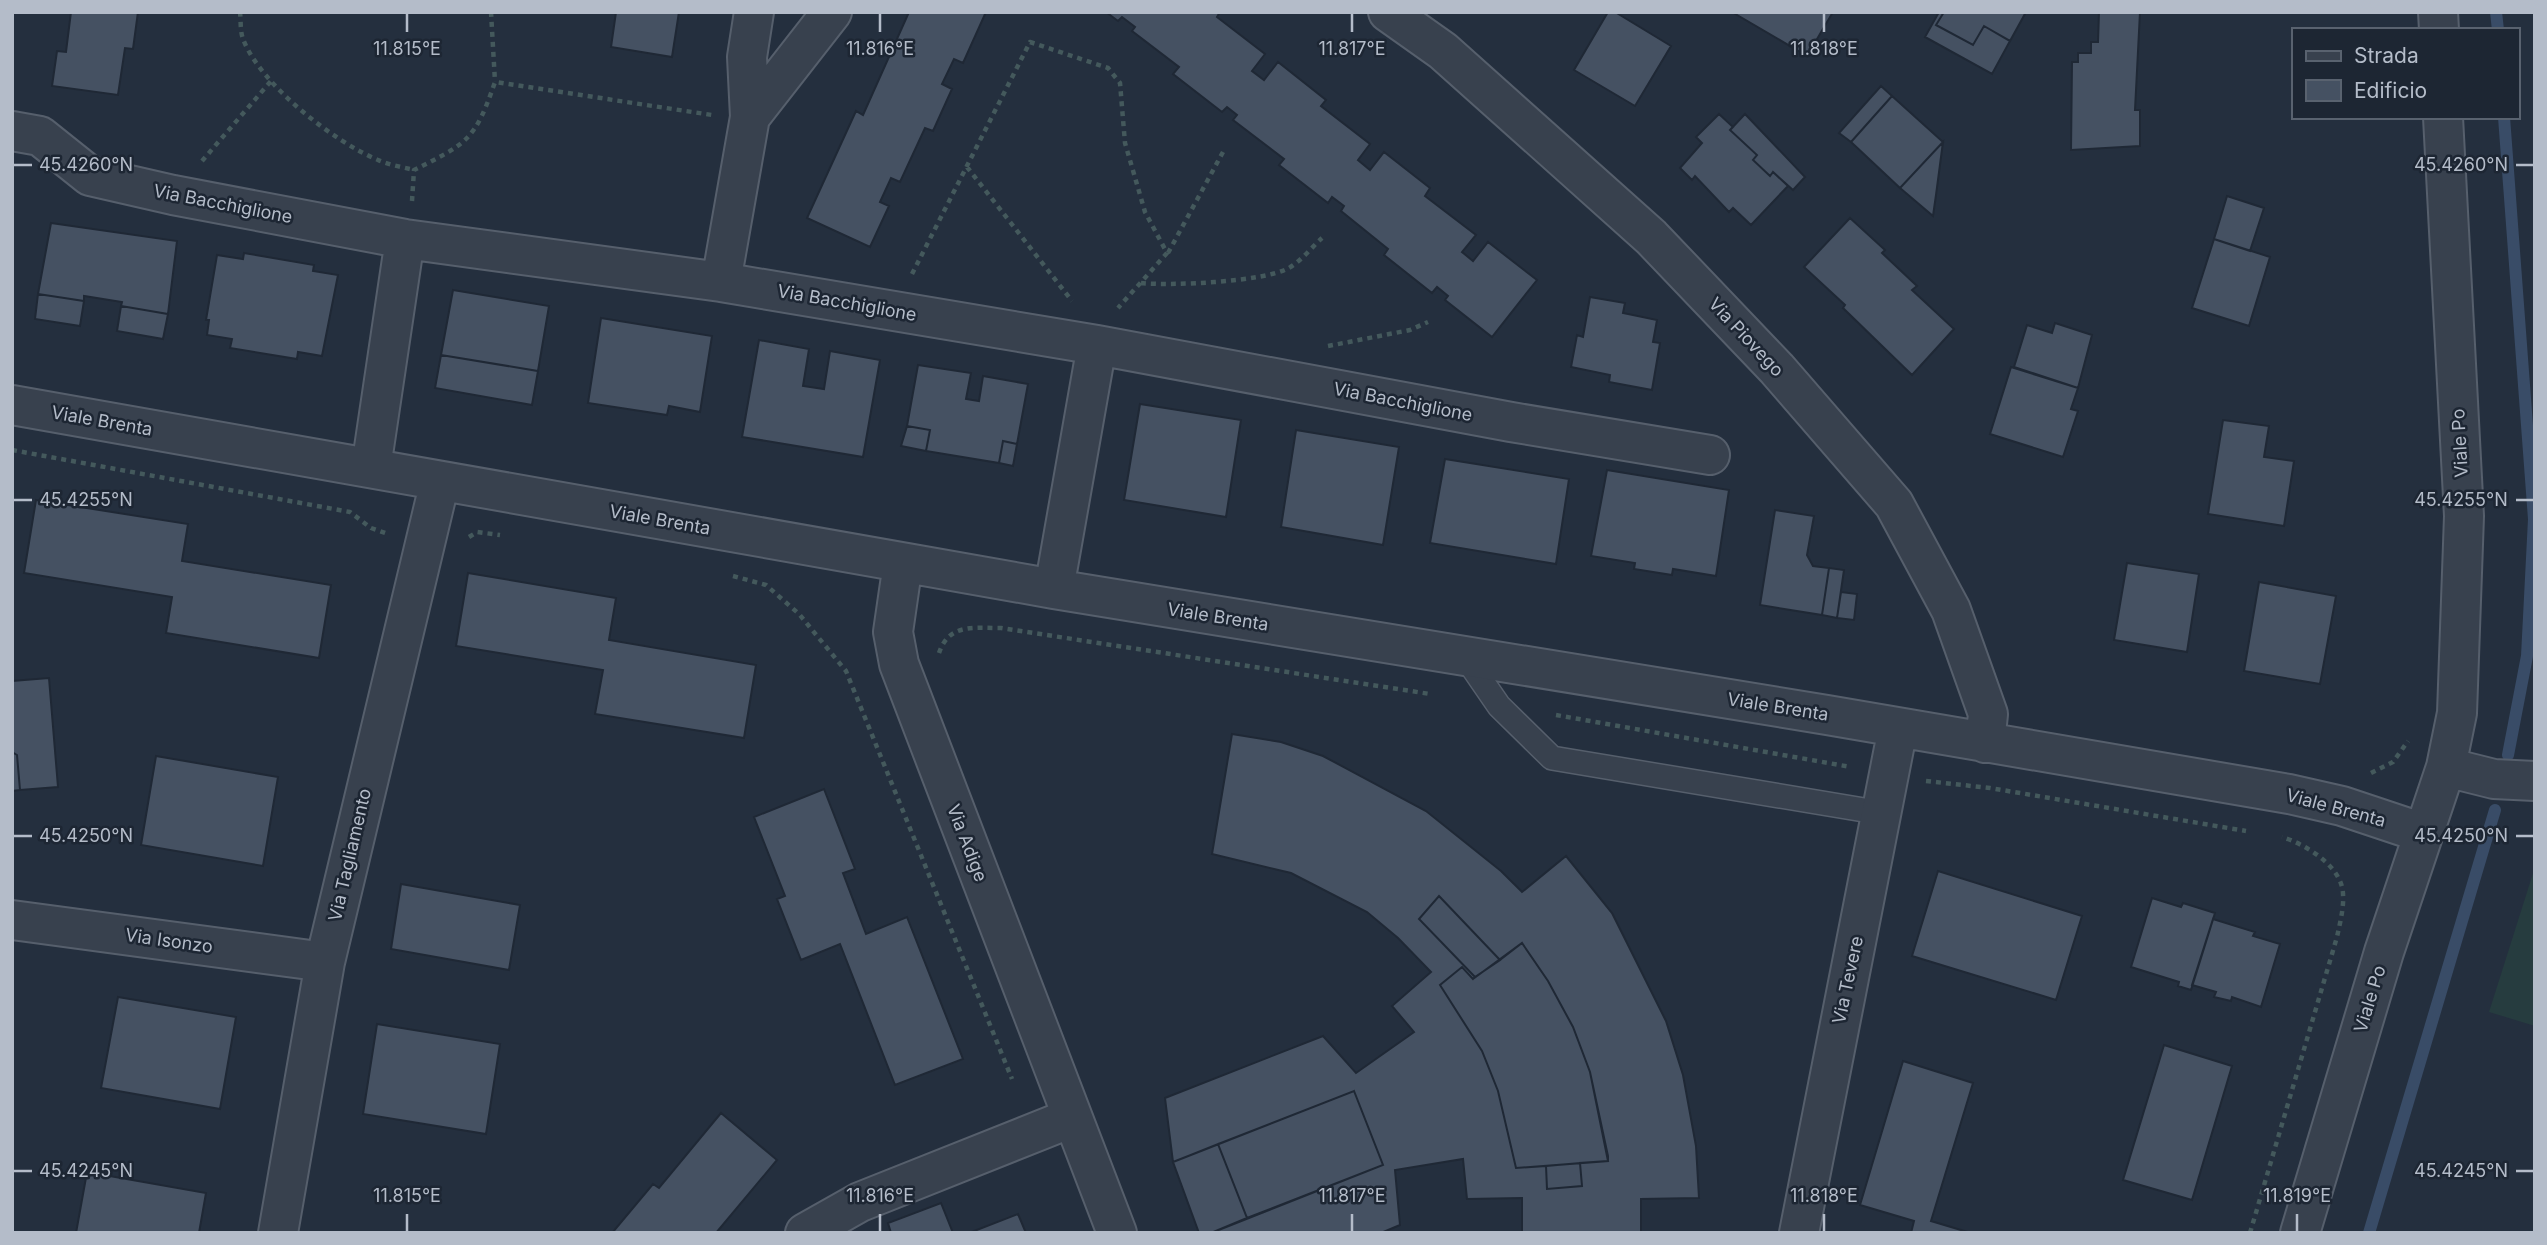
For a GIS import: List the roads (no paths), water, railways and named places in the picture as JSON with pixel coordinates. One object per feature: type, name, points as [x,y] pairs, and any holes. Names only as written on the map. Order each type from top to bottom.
[{"type":"street","points":[[721,282],[750,117],[747,57],[754,12]]},
{"type":"street","points":[[750,117],[832,12]]},
{"type":"street","name":"Via Piovego","points":[[1388,12],[1443,51],[1651,237],[1777,369],[1894,504],[1951,610],[1988,714],[1985,743]]},
{"type":"street","name":"Viale Po","points":[[2300,1233],[2423,833],[2446,767],[2457,713],[2464,516],[2443,119]]},
{"type":"street","name":"Via Bacchiglione","points":[[12,131],[40,136],[90,176],[173,195],[408,223],[721,282],[1105,329],[1511,422],[1710,455]]},
{"type":"street","points":[[371,468],[408,223]]},
{"type":"street","points":[[1054,590],[1105,329]]},
{"type":"street","name":"Viale Brenta","points":[[12,405],[1054,590],[2289,794],[2342,806],[2423,833]]},
{"type":"street","name":"Via Tagliamento","points":[[278,1233],[325,962],[440,481]]},
{"type":"street","name":"Via Adige","points":[[903,563],[893,632],[899,664],[1117,1233]]},
{"type":"street","name":"Via Tevere","points":[[1799,1233],[1898,728]]},
{"type":"street","points":[[2446,767],[2494,779],[2535,780]]},
{"type":"street","name":"Via Isonzo","points":[[12,920],[325,962]]},
{"type":"street","points":[[805,1233],[860,1202],[1071,1118]]},
{"type":"lane","points":[[1466,658],[1499,706],[1552,758],[1882,813]]},
{"type":"waterway","points":[[2496,12],[2498,28]]},
{"type":"waterway","points":[[2504,119],[2534,519],[2527,656],[2508,755]]},
{"type":"waterway","points":[[2369,1233],[2495,810]]}]
